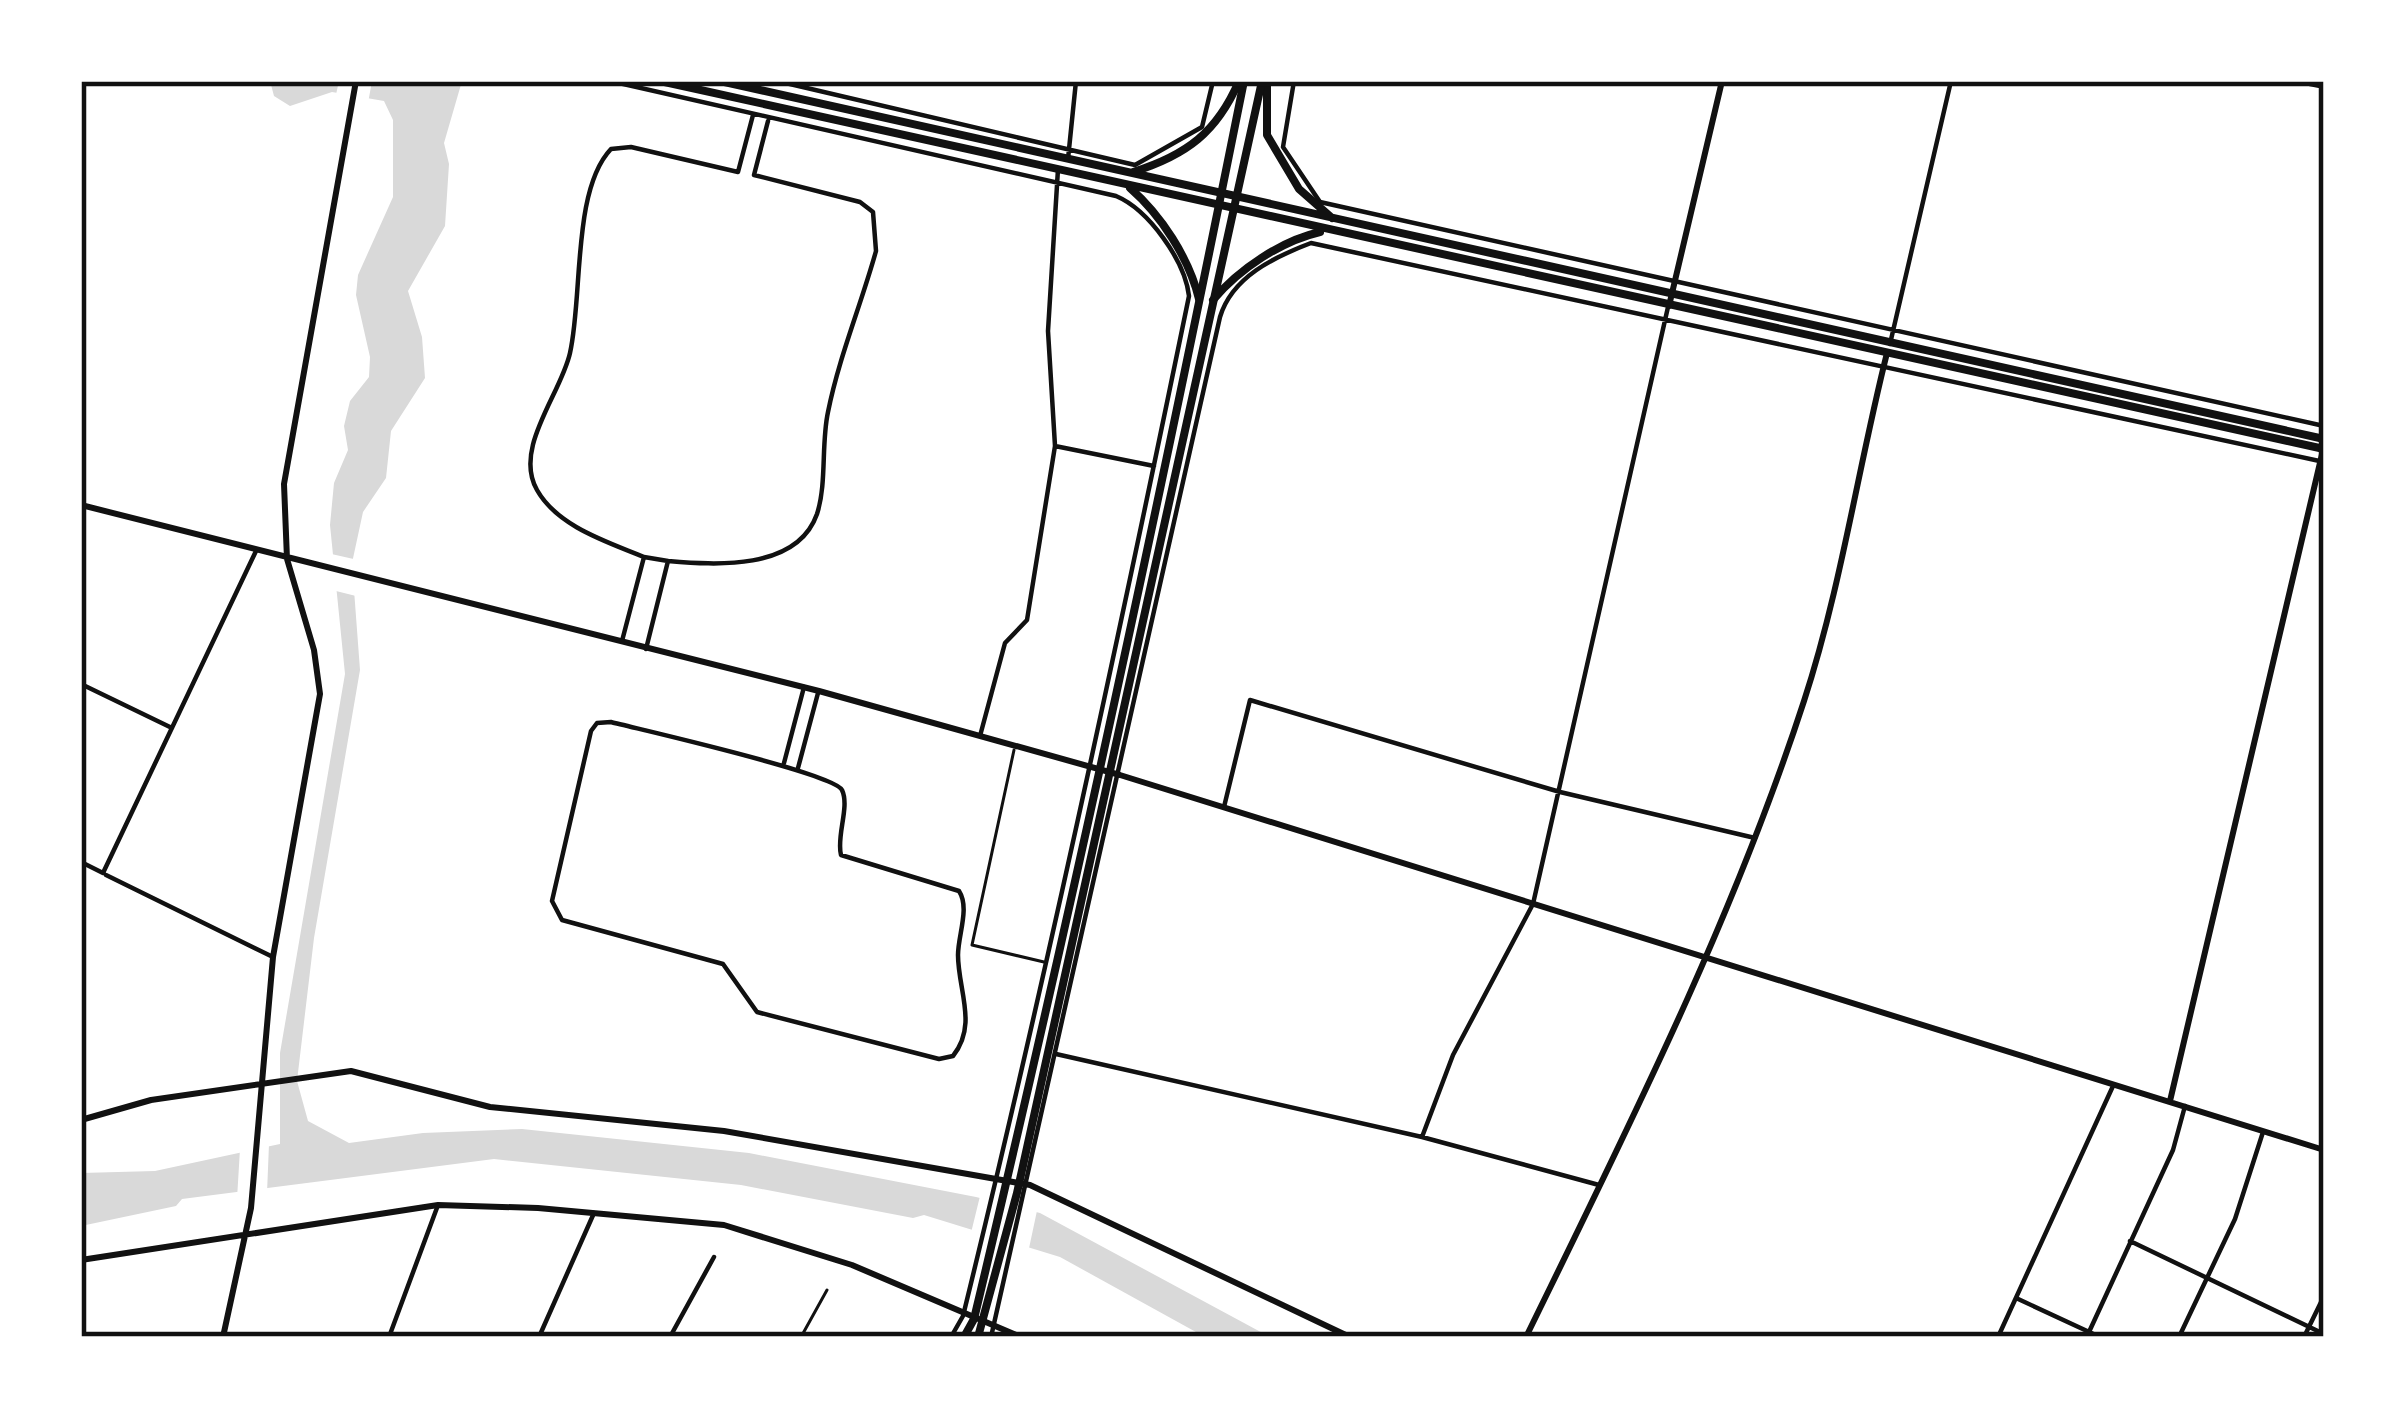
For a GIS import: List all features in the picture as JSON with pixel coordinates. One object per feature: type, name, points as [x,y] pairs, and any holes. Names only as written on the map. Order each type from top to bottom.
[{"type":"main road","points":[[660,81],[1232,212],[1670,301],[2324,446]]},
{"type":"main road","points":[[720,81],[1069,154],[1670,301]]},
{"type":"main road","points":[[1132,173],[1162,163],[1205,135],[1223,117],[1242,81]]},
{"type":"main road","points":[[978,1337],[1009,1252],[1053,1054],[1098,769],[1242,81]]},
{"type":"main road","points":[[964,1337],[974,1319],[985,1247],[1031,1049],[1264,81]]},
{"type":"main road","points":[[1264,81],[1267,135],[1314,208],[1338,222]]},
{"type":"main road","points":[[1129,187],[1148,204],[1192,274],[1198,299]]},
{"type":"main road","points":[[1212,302],[1243,272],[1299,237],[1323,231]]},
{"type":"street","points":[[223,1337],[251,1208],[273,957],[320,694],[314,650],[287,559],[284,484],[356,81]]},
{"type":"street","points":[[610,81],[1131,202],[1187,277],[1189,296],[1098,769],[995,1178]]},
{"type":"street","points":[[777,81],[1069,154],[1135,165],[1156,158],[1202,127],[1214,81]]},
{"type":"street","points":[[1069,154],[1076,81]]},
{"type":"street","points":[[1294,81],[1283,147],[1320,202],[1895,334],[2324,426]]},
{"type":"street","points":[[1422,1137],[1453,1055],[1533,904],[1722,81]]},
{"type":"street","points":[[1526,1337],[1709,960],[1807,694],[1951,81]]},
{"type":"street","points":[[2299,81],[2324,86]]},
{"type":"street","points":[[738,172],[753,115]]},
{"type":"street","points":[[754,175],[768,119]]},
{"type":"street","points":[[631,147],[754,175],[860,202],[873,212],[876,251],[833,389],[818,511],[809,529],[756,560],[644,557],[564,518],[534,487],[535,442],[562,384],[571,350],[595,176],[611,149],[631,147]]},
{"type":"street","points":[[980,736],[1005,644],[1027,620],[1055,446],[1048,331],[1058,170]]},
{"type":"street","points":[[1053,1054],[1120,775],[1220,317],[1227,296],[1239,282],[1311,243],[2322,462]]},
{"type":"street","points":[[1055,446],[1154,466]]},
{"type":"street","points":[[2170,1100],[2324,446]]},
{"type":"street","points":[[81,505],[804,687],[1120,775],[2324,1150]]},
{"type":"street","points":[[103,873],[256,551]]},
{"type":"street","points":[[622,643],[644,557]]},
{"type":"street","points":[[646,649],[668,561]]},
{"type":"street","points":[[81,684],[172,728]]},
{"type":"street","points":[[783,765],[804,687]]},
{"type":"street","points":[[798,769],[819,691]]},
{"type":"street","points":[[1224,807],[1250,700],[1560,792],[1755,838]]},
{"type":"street","points":[[611,722],[798,769],[842,791],[841,855],[958,891],[964,897],[958,964],[965,1024],[953,1056],[939,1059],[757,1012],[723,964],[576,927],[556,914],[552,901],[597,724],[611,722]]},
{"type":"street","points":[[81,862],[273,957]]},
{"type":"street","points":[[1031,1049],[1422,1137],[1600,1186]]},
{"type":"street","points":[[81,1120],[151,1100],[351,1071],[490,1107],[724,1131],[995,1178],[1002,1186],[1023,1189],[1350,1337]]},
{"type":"street","points":[[1998,1337],[2114,1084]]},
{"type":"street","points":[[2089,1332],[2173,1150],[2185,1105]]},
{"type":"street","points":[[2179,1337],[2235,1219],[2263,1131]]},
{"type":"street","points":[[389,1337],[438,1205]]},
{"type":"street","points":[[81,1260],[438,1205],[594,1213],[724,1225],[852,1265],[962,1316],[1021,1337]]},
{"type":"street","points":[[539,1337],[594,1213]]},
{"type":"street","points":[[2130,1241],[2324,1334]]},
{"type":"street","points":[[951,1337],[985,1247]]},
{"type":"street","points":[[991,1337],[1009,1252]]},
{"type":"street","points":[[670,1337],[714,1257]]},
{"type":"street","points":[[2304,1337],[2324,1296]]},
{"type":"street","points":[[2016,1298],[2100,1337]]},
{"type":"lane","points":[[1015,746],[973,945],[1046,962]]},
{"type":"lane","points":[[801,1337],[827,1291]]},
{"type":"shaded area","points":[[270,81],[462,81],[444,143],[449,164],[445,226],[408,291],[422,337],[425,378],[391,431],[386,478],[363,512],[352,563],[360,670],[314,938],[297,1081],[308,1121],[349,1143],[423,1133],[522,1129],[749,1153],[976,1197],[1040,1213],[1270,1337],[1205,1337],[1060,1257],[924,1215],[913,1218],[741,1185],[494,1159],[182,1199],[176,1206],[81,1226],[81,1173],[155,1171],[280,1144],[280,1053],[345,674],[330,525],[334,483],[348,450],[344,426],[350,401],[369,377],[370,357],[356,295],[358,275],[393,197],[393,120],[384,101],[332,92],[290,106],[274,96]]},
{"type":"pier","points":[[339,81],[372,81],[368,103],[335,99]]},
{"type":"pier","points":[[327,553],[358,560],[360,597],[332,590]]},
{"type":"pier","points":[[269,1144],[267,1193],[237,1199],[240,1149]]},
{"type":"pier","points":[[981,1192],[1038,1206],[1028,1253],[970,1237]]}]
